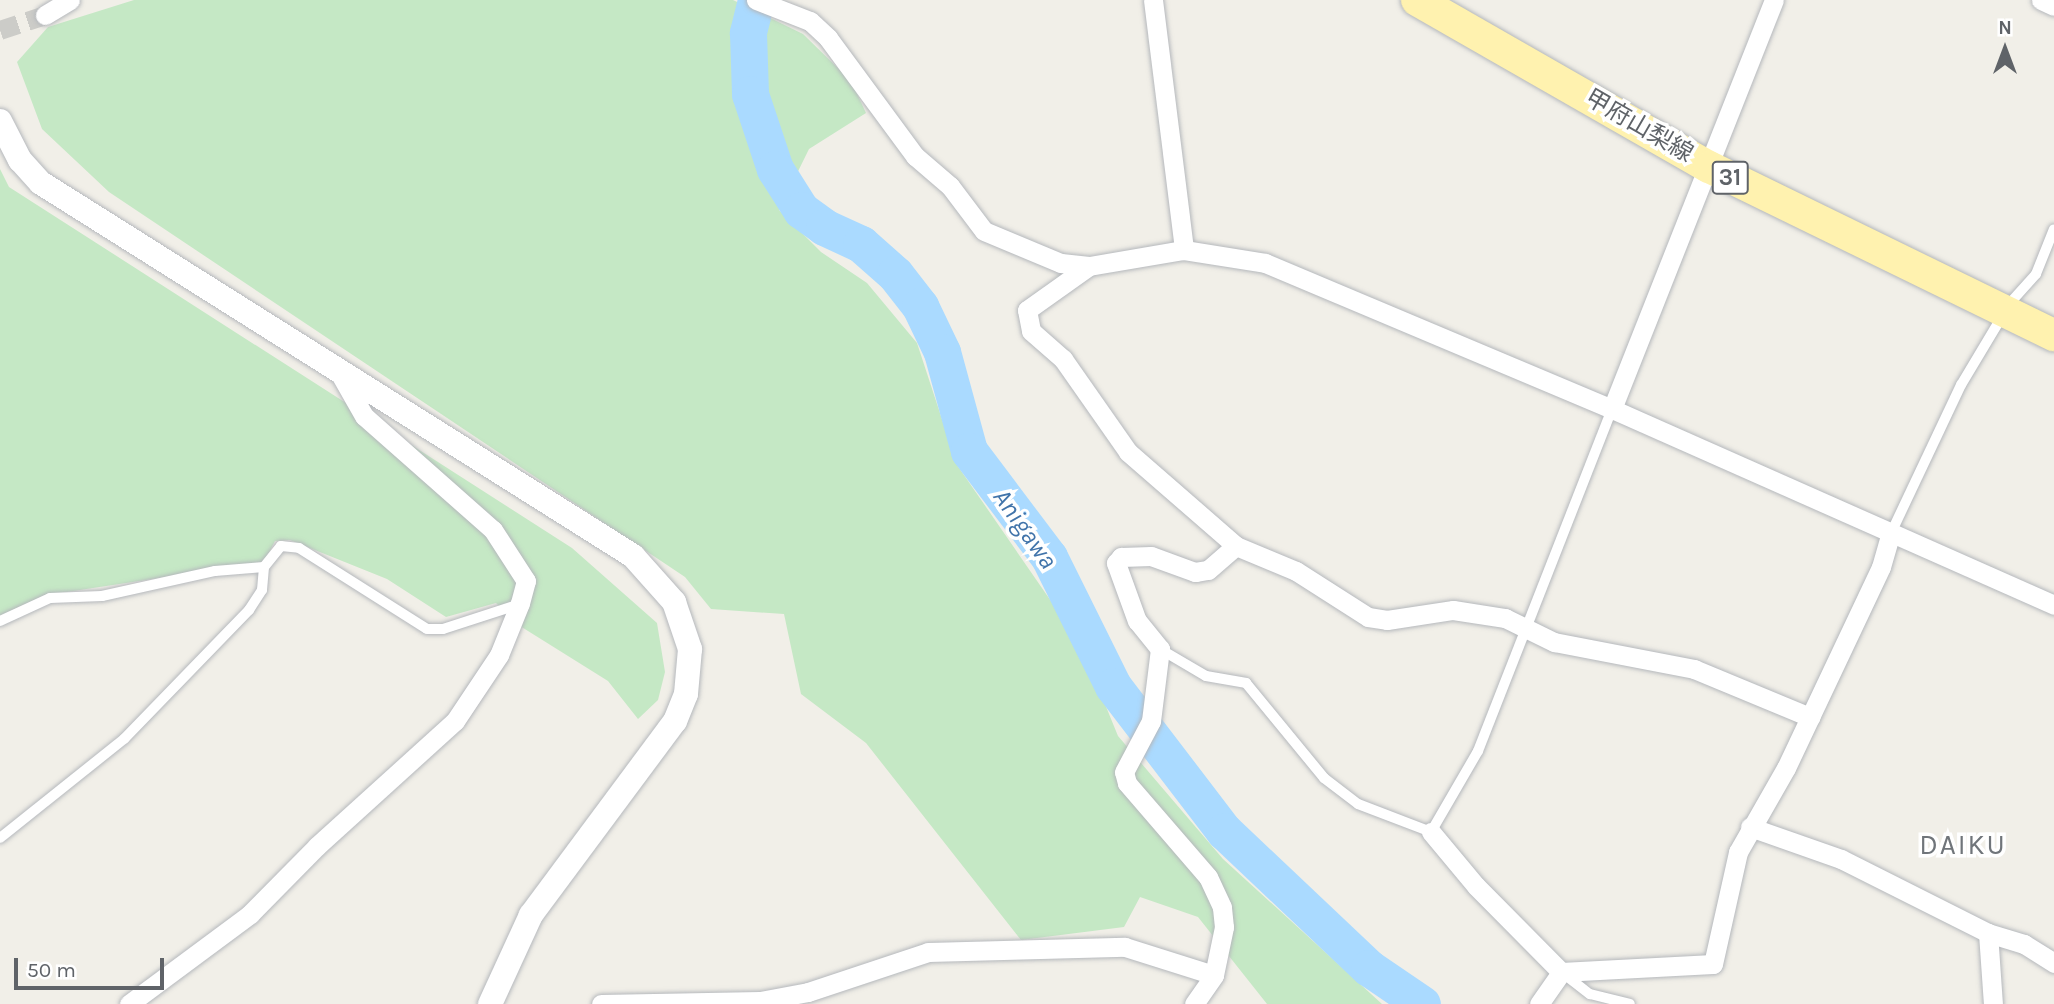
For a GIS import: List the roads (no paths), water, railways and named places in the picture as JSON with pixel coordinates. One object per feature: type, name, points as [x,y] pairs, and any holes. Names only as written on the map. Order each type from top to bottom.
[{"type":"main road","name":"甲府山梨線","points":[[1416,0],[1709,167],[2054,335]]},
{"type":"street","points":[[45,15],[70,0]]},
{"type":"street","points":[[756,0],[810,21],[852,65],[915,156],[950,186],[984,231],[1061,263],[1089,266],[1184,250],[1265,263],[1612,409],[2054,604]]},
{"type":"street","points":[[1153,0],[1184,250]]},
{"type":"street","points":[[1612,409],[1774,0]]},
{"type":"street","points":[[2041,0],[2054,6]]},
{"type":"street","points":[[0,121],[20,160],[41,183],[340,374],[634,556],[674,602],[690,649],[686,694],[675,721],[531,915],[491,1004]]},
{"type":"street","points":[[1089,266],[1027,310],[1031,331],[1063,359],[1128,452],[1236,546],[1296,571],[1368,617],[1387,620],[1453,610],[1505,618],[1554,642],[1694,669],[1810,717]]},
{"type":"street","points":[[129,1004],[250,914],[317,846],[456,721],[499,655],[520,603],[526,581],[493,530],[364,416],[340,374]]},
{"type":"street","points":[[1431,832],[1476,886],[1560,972],[1713,964],[1735,862],[1750,827],[1786,768],[1881,567],[1891,533]]},
{"type":"street","points":[[1194,1004],[1214,975],[1224,927],[1216,890],[1134,796],[1124,772],[1151,721],[1160,649],[1137,621],[1115,563],[1121,557],[1151,556],[1195,572],[1208,570],[1236,546]]},
{"type":"street","points":[[1750,827],[1841,859],[1988,933],[2024,944],[2054,963]]},
{"type":"street","points":[[1988,933],[1993,1004]]},
{"type":"street","points":[[601,1004],[760,1001],[808,992],[928,952],[1125,947],[1214,975]]},
{"type":"street","points":[[1539,1004],[1560,972]]},
{"type":"lane","points":[[1891,533],[1961,385],[2004,312],[2036,274],[2054,229]]},
{"type":"lane","points":[[1160,649],[1206,676],[1246,683],[1324,778],[1358,804],[1431,832],[1478,751],[1612,409]]},
{"type":"lane","points":[[0,838],[124,739],[250,610],[262,590],[264,567],[281,546],[299,548],[427,629],[443,629],[520,603]]},
{"type":"lane","points":[[0,621],[50,598],[102,596],[215,571],[264,567]]},
{"type":"lane","points":[[1560,972],[1590,994],[1630,1004]]},
{"type":"waterway","name":"Anigawa","points":[[756,0],[748,33],[750,94],[775,169],[801,210],[824,227],[861,244],[895,274],[920,306],[942,352],[969,451],[1049,557],[1113,686],[1224,831],[1369,968],[1422,1004]]},
{"type":"tunnel","points":[[0,30],[45,15]]},
{"type":"district","name":"DAIKU","points":[[1963,845]]}]
